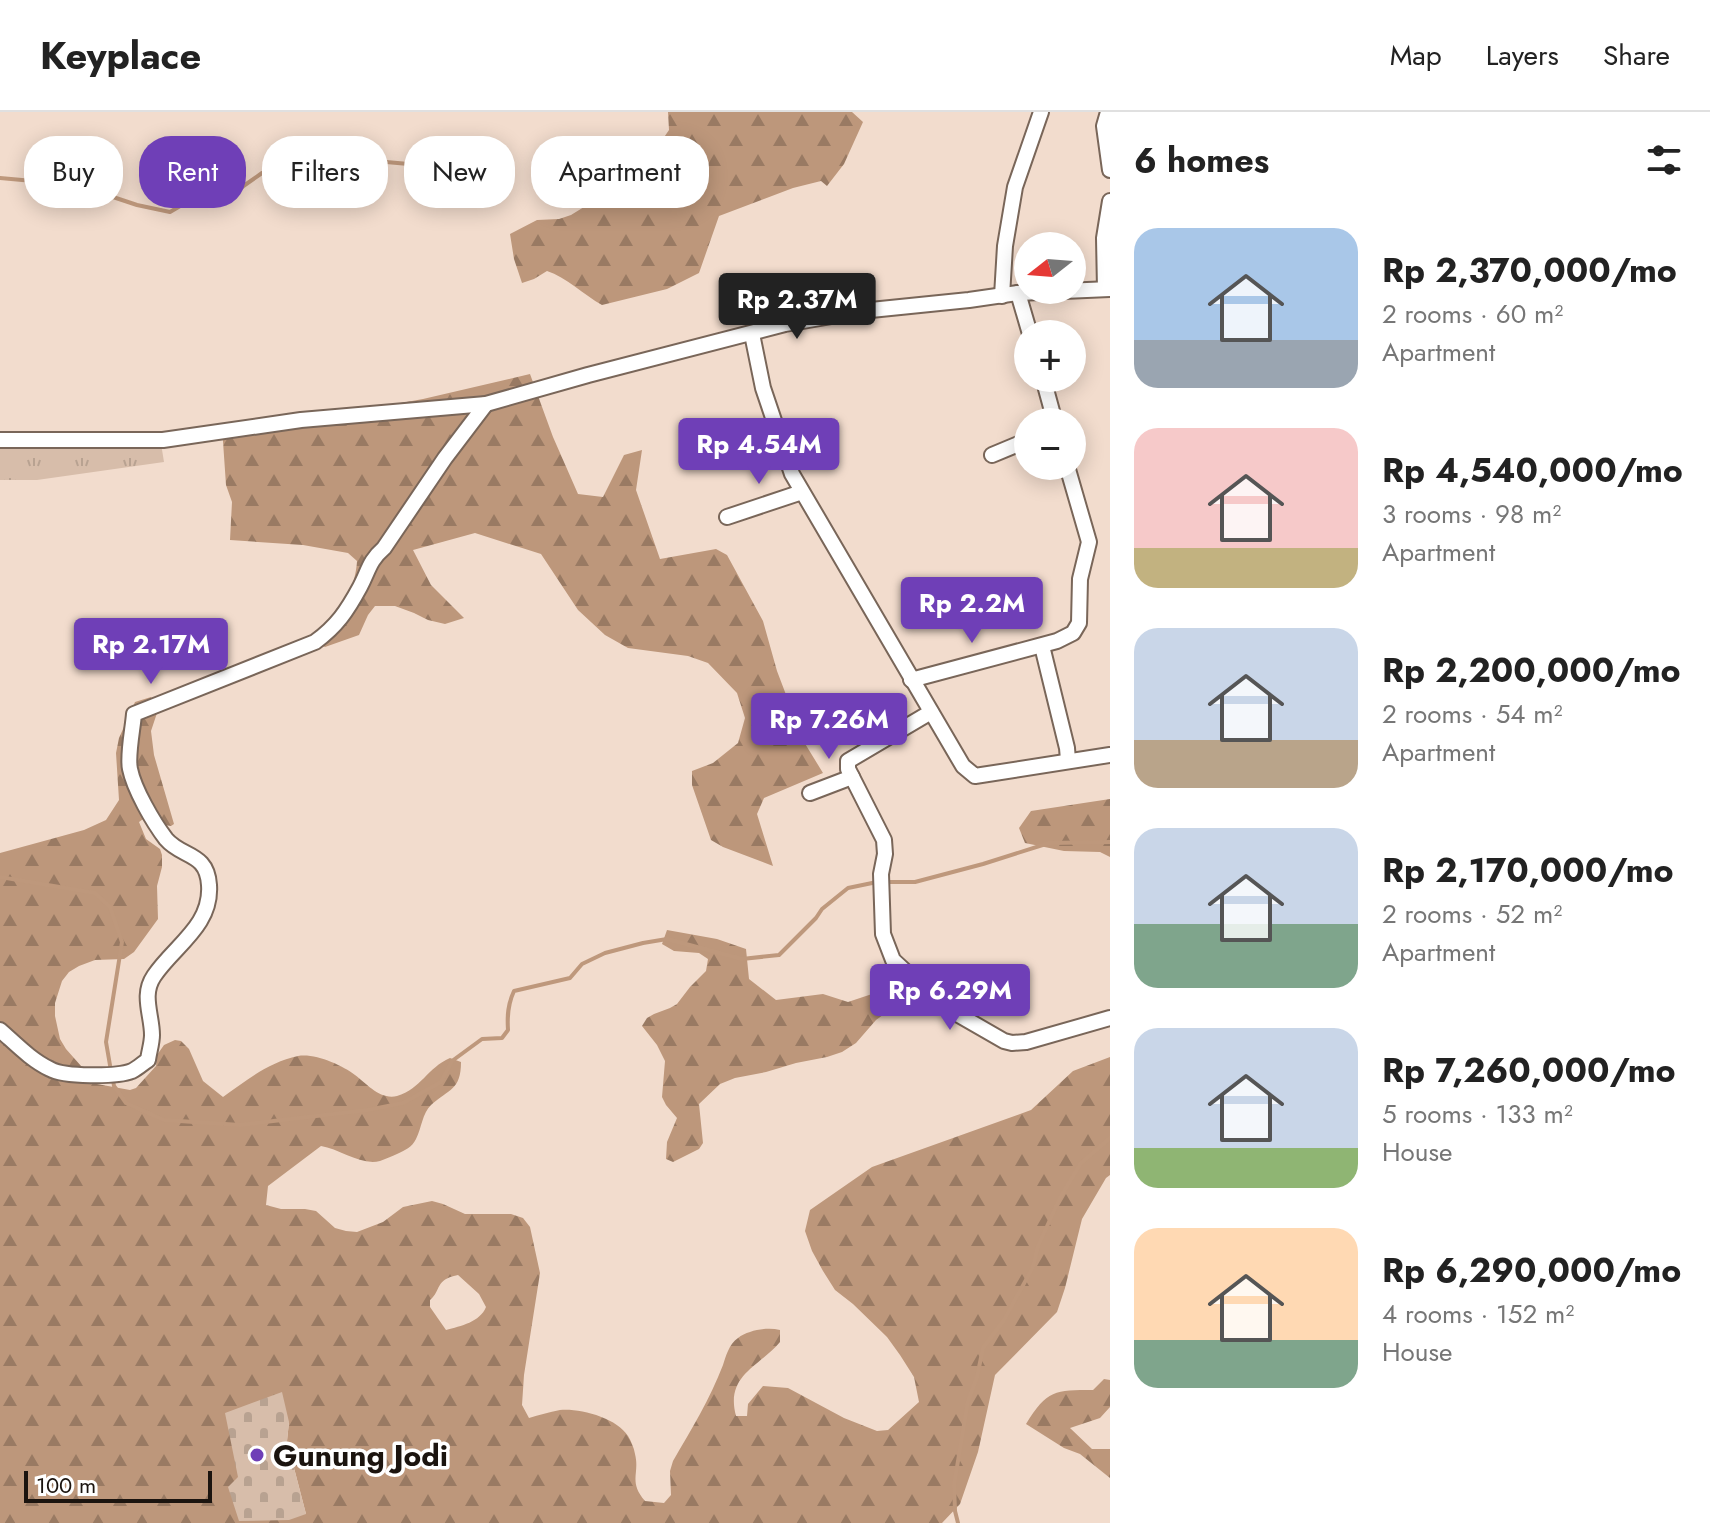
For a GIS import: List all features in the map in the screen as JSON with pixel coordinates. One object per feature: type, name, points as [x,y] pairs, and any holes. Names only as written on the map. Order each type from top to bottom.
[{"type":"street","points":[[1002,296],[1005,246],[1015,187],[1041,112]]},
{"type":"street","points":[[1108,112],[1104,126],[1110,170]]},
{"type":"street","points":[[1086,290],[1108,289],[1104,238],[1110,201]]},
{"type":"street","points":[[0,440],[163,440],[301,420],[486,404],[785,324],[861,311],[1014,294]]},
{"type":"street","points":[[752,334],[763,388],[792,474],[963,766],[975,776],[1110,755]]},
{"type":"street","points":[[0,1030],[27,1055],[53,1072],[119,1075],[134,1070],[148,1060],[152,1035],[147,993],[152,978],[201,921],[209,886],[207,872],[200,860],[166,839],[147,813],[129,767],[134,714],[315,642],[334,627],[362,584],[373,557],[384,548],[486,404]]},
{"type":"street","points":[[992,455],[1014,446]]},
{"type":"street","points":[[911,680],[1042,646],[1073,633],[1079,623],[1080,579],[1089,542],[1071,480]]},
{"type":"street","points":[[727,517],[802,492]]},
{"type":"street","points":[[1042,646],[1068,760]]},
{"type":"street","points":[[931,712],[851,757],[847,764],[882,834],[885,854],[881,874],[883,934],[893,960],[932,996],[994,1037],[1012,1043],[1026,1042],[1110,1018]]},
{"type":"street","points":[[810,793],[852,777]]},
{"type":"green space","points":[[668,112],[852,112],[863,122],[844,164],[827,186],[821,181],[793,188],[719,216],[699,273],[667,289],[602,305],[547,271],[522,283],[510,234],[537,220],[559,219],[582,208],[709,208],[709,136],[665,136],[669,130]]},
{"type":"green space","points":[[530,374],[578,494],[603,497],[624,455],[642,450],[636,490],[660,559],[716,549],[727,555],[763,621],[777,671],[804,742],[823,773],[764,798],[757,814],[773,866],[711,840],[692,785],[692,771],[713,763],[738,743],[745,718],[737,693],[708,663],[688,656],[628,648],[605,635],[578,610],[541,554],[475,533],[413,550],[431,585],[464,618],[445,624],[395,606],[375,606],[359,635],[325,647],[310,640],[328,626],[345,603],[357,561],[348,553],[303,545],[230,540],[232,502],[226,485],[222,427],[362,410]]},
{"type":"green space","points":[[159,431],[164,462],[37,480],[0,480],[0,434]]},
{"type":"green space","points":[[151,697],[158,710],[151,731],[154,755],[174,824],[164,825],[146,817],[139,822],[146,839],[160,849],[162,855],[157,886],[158,919],[134,952],[124,959],[95,960],[69,972],[62,981],[55,1003],[55,1016],[60,1039],[66,1049],[97,1084],[130,1090],[136,1088],[156,1066],[157,1055],[164,1045],[181,1041],[189,1049],[203,1081],[223,1097],[268,1067],[298,1056],[312,1056],[336,1064],[374,1090],[391,1097],[412,1089],[435,1067],[450,1058],[461,1062],[456,1084],[428,1109],[416,1139],[408,1148],[373,1162],[321,1146],[268,1186],[266,1205],[316,1211],[335,1228],[357,1232],[383,1222],[403,1207],[432,1201],[465,1214],[511,1214],[523,1218],[530,1227],[540,1273],[522,1405],[529,1418],[560,1410],[578,1411],[616,1424],[634,1449],[637,1488],[645,1501],[664,1503],[671,1495],[670,1471],[673,1461],[718,1378],[730,1347],[747,1333],[764,1329],[780,1330],[780,1342],[740,1381],[735,1391],[736,1416],[747,1416],[748,1404],[763,1386],[788,1388],[844,1418],[877,1431],[888,1430],[919,1402],[914,1377],[887,1337],[835,1290],[823,1271],[805,1231],[810,1210],[872,1167],[1031,1110],[1073,1071],[1110,1057],[1110,1175],[1082,1219],[1057,1312],[995,1375],[978,1452],[960,1504],[942,1523],[0,1523],[0,853],[84,830],[106,820],[119,800],[116,753],[119,738],[135,702]],"holes":[[[458,1275],[479,1294],[486,1307],[475,1320],[446,1330],[430,1307],[430,1300],[442,1282]],[[289,1422],[287,1441],[306,1514],[239,1477]]]},
{"type":"green space","points":[[1110,799],[1110,857],[1100,852],[1064,851],[1025,843],[1019,828],[1031,811]]},
{"type":"green space","points":[[667,930],[717,939],[746,949],[749,979],[776,1000],[823,994],[848,1002],[905,983],[901,1002],[876,1020],[856,1043],[842,1052],[720,1084],[699,1104],[703,1143],[699,1149],[673,1162],[666,1159],[667,1142],[677,1118],[662,1097],[665,1061],[642,1026],[647,1018],[677,1004],[706,971],[708,959],[699,953],[674,951],[662,944]]},
{"type":"green space","points":[[1104,1379],[1110,1380],[1110,1407],[1100,1418],[1070,1428],[1092,1449],[1110,1449],[1110,1478],[1080,1454],[1064,1448],[1026,1424],[1046,1398],[1061,1392],[1093,1390]]},
{"type":"green space","points":[[282,1392],[289,1422],[287,1441],[306,1514],[289,1520],[239,1521],[228,1487],[238,1477],[225,1413]]},
{"type":"waterway","points":[[0,178],[77,185],[137,205],[170,212],[204,192],[232,194],[262,173],[364,160],[404,164]]},
{"type":"waterway","points":[[886,882],[915,882],[1049,843],[1110,842]]},
{"type":"waterway","points":[[0,877],[95,893],[110,907],[122,942],[106,1042],[111,1071]]},
{"type":"waterway","points":[[113,1080],[126,1103],[164,1120],[240,1125],[403,1103],[441,1082],[452,1061],[482,1039],[502,1038],[508,1030],[508,1010],[514,991],[570,978],[582,964],[605,953],[667,939],[742,959],[779,955],[822,909],[848,888],[877,882]]},
{"type":"waterway","points":[[958,1523],[954,1485],[968,1401],[983,1348],[1004,1320],[1033,1267],[1038,1246],[1060,1198],[1081,1163],[1110,1138]]},
{"type":"place","name":"Gunung Jodi","points":[[257,1455]]}]
